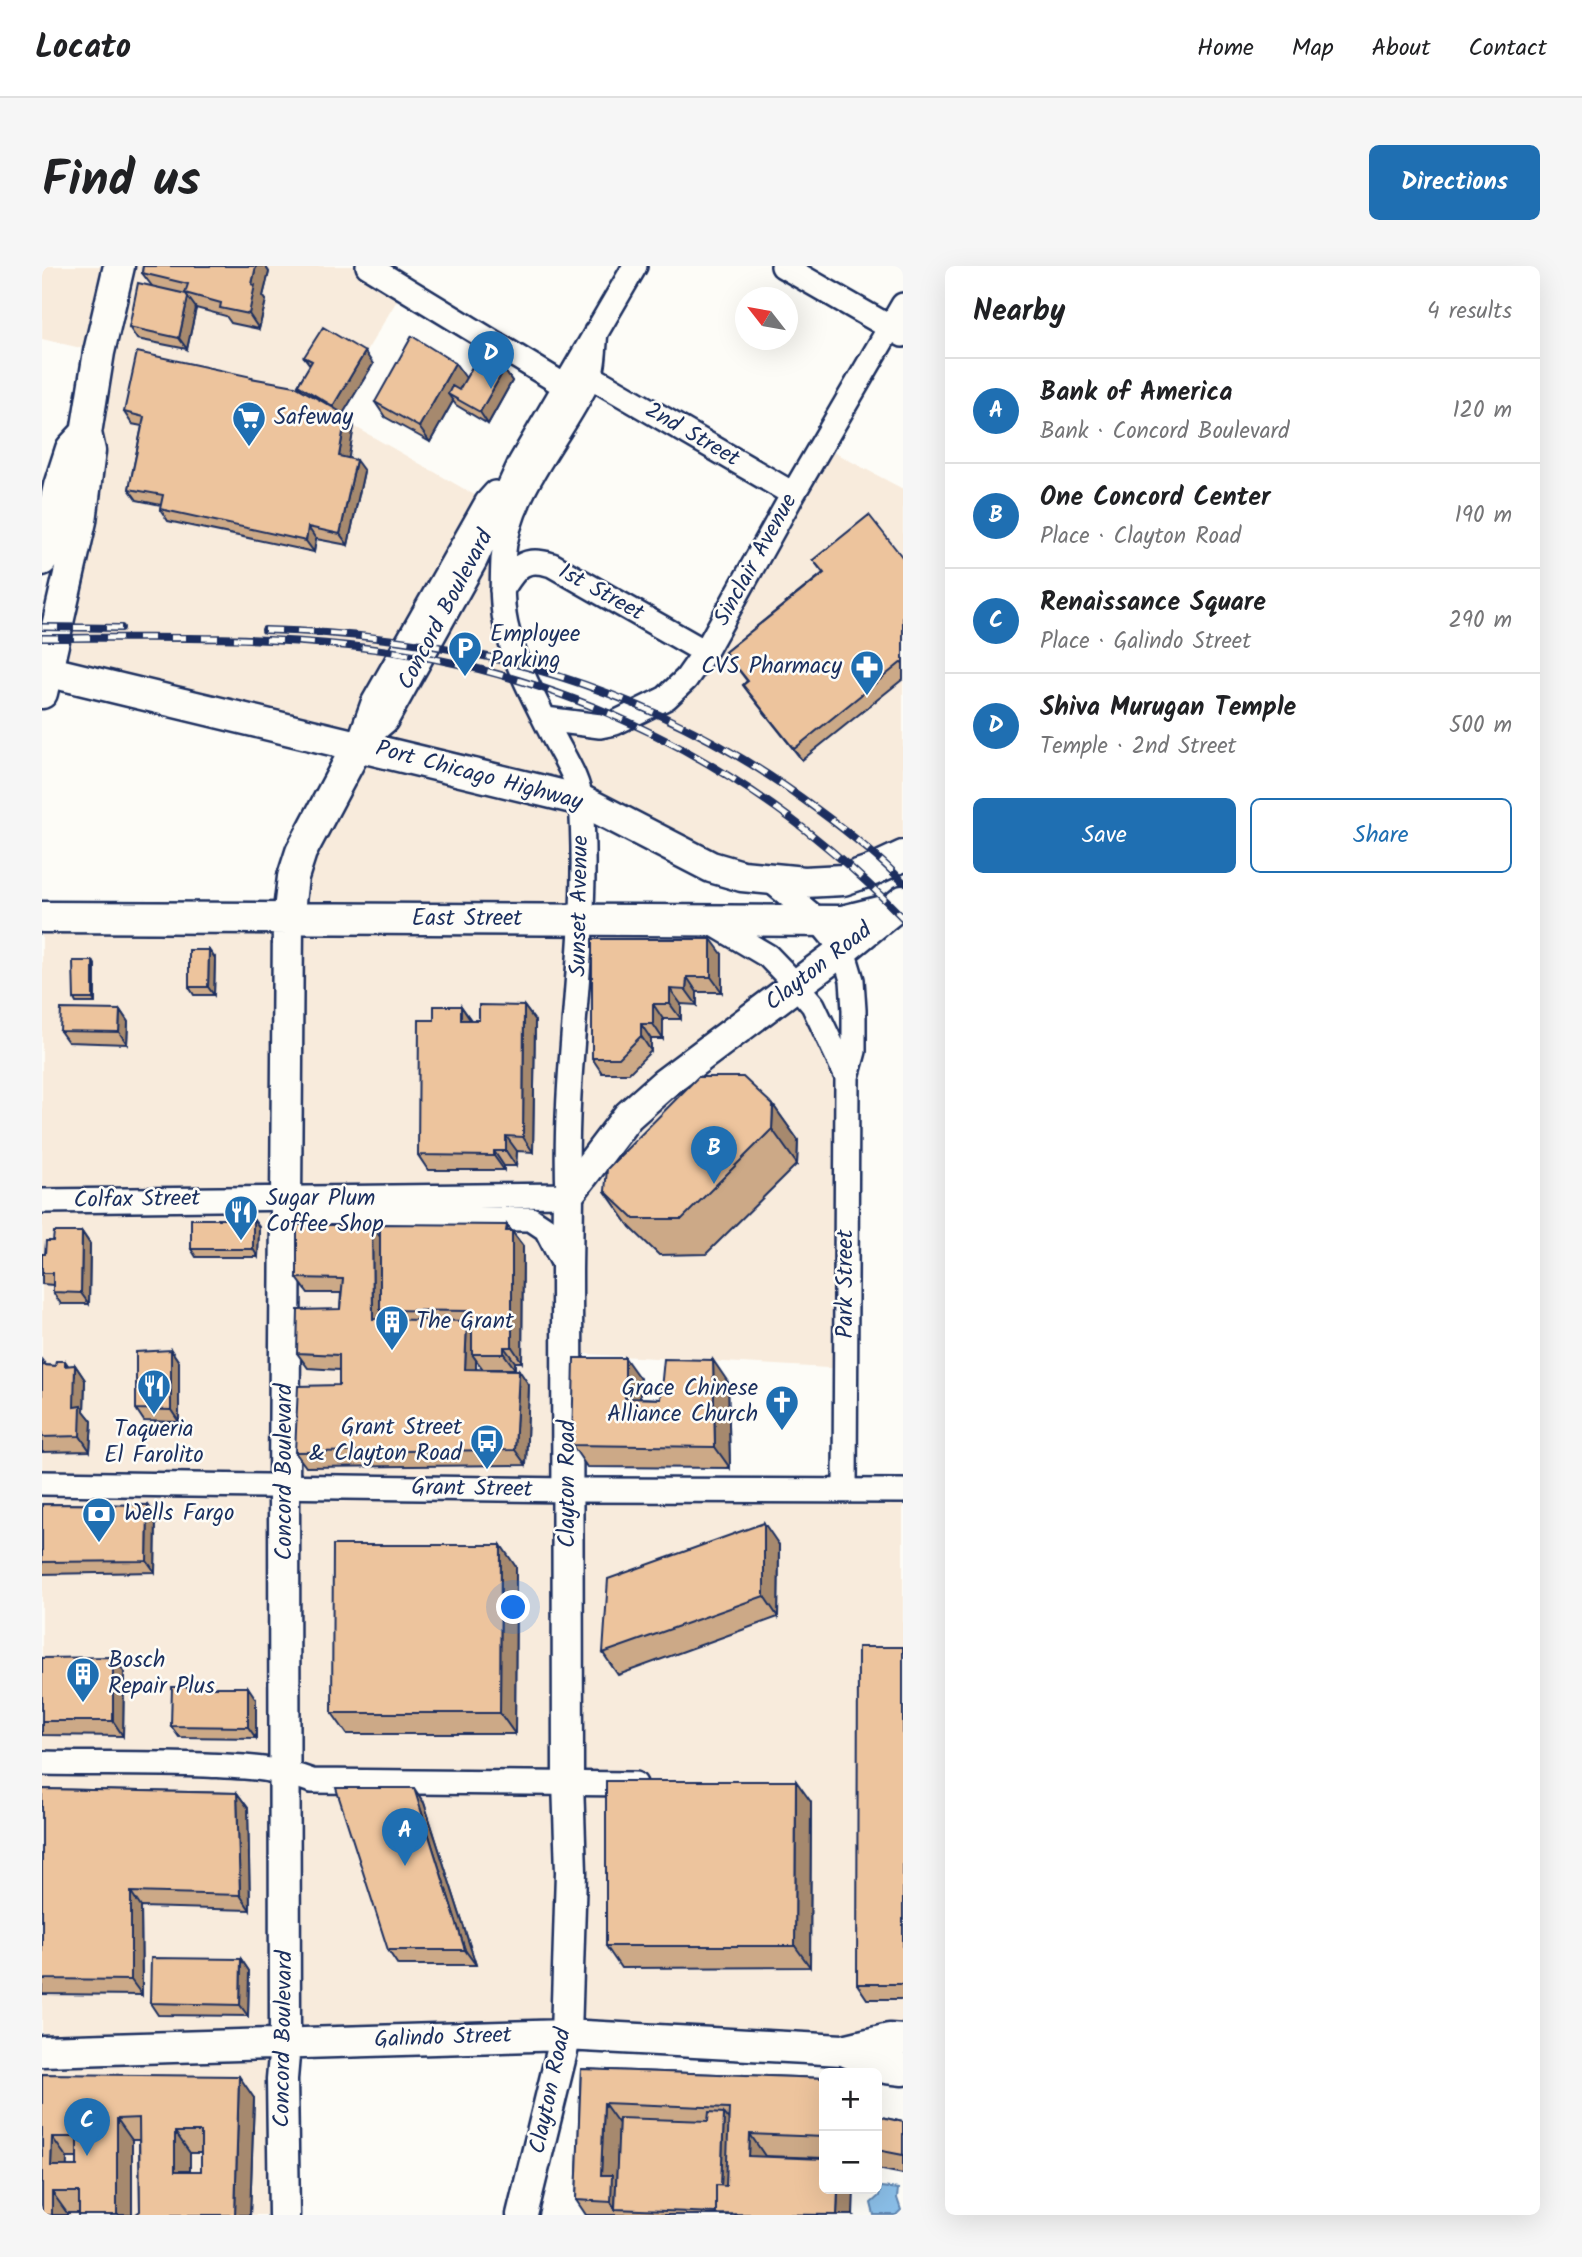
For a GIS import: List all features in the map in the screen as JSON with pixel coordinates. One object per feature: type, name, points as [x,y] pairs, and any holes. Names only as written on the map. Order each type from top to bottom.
[{"type":"main road","points":[[44,678],[81,521],[90,451],[86,433],[99,352],[119,266]]},
{"type":"main road","points":[[43,549],[71,449],[86,433]]},
{"type":"main road","name":"Port Chicago Highway","points":[[44,678],[358,745],[581,800],[711,867],[742,876],[804,882],[843,880],[903,856]]},
{"type":"main road","name":"Concord Boulevard","points":[[284,2215],[282,2079],[285,2044],[284,1487],[288,919],[293,877],[301,852],[358,745]]},
{"type":"main road","name":"East Street","points":[[42,917],[842,921],[897,905]]},
{"type":"main road","name":"Clayton Road","points":[[523,2215],[566,2035],[571,1872],[568,1782],[566,1270],[569,1195],[628,1116],[664,1084],[843,950],[897,905]]},
{"type":"main road","name":"Galindo Street","points":[[42,2051],[566,2035],[843,2050],[889,2039],[903,2040]]},
{"type":"main road","name":"Galindo Street","points":[[843,2050],[886,2068],[903,2070]]},
{"type":"street","points":[[368,266],[565,386]]},
{"type":"street","name":"Concord Boulevard","points":[[358,745],[386,721],[475,561],[520,463],[635,266]]},
{"type":"street","points":[[783,266],[896,331]]},
{"type":"street","name":"Sinclair Avenue","points":[[545,719],[600,726],[615,723],[666,698],[687,679],[705,652],[793,494],[896,331],[903,305]]},
{"type":"street","name":"Concord Boulevard","points":[[502,590],[503,557],[509,526],[529,481],[590,376],[596,332]]},
{"type":"street","name":"2nd Street","points":[[590,376],[793,494]]},
{"type":"street","name":"1st Street","points":[[502,590],[513,571],[525,563],[539,561],[552,565],[705,652]]},
{"type":"street","name":"Sunset Avenue","points":[[502,590],[507,632],[515,654],[572,774],[581,800],[583,919],[566,1144],[569,1195]]},
{"type":"street","name":"Park Street","points":[[769,880],[819,921],[843,950],[852,980],[855,1051],[847,1077],[845,1491]]},
{"type":"street","name":"Park Street","points":[[707,919],[768,956],[796,985],[813,1006],[847,1077]]},
{"type":"street","name":"Colfax Street","points":[[42,1201],[569,1195]]},
{"type":"street","points":[[287,1256],[304,1221],[315,1218],[531,1219],[546,1229],[566,1270]]},
{"type":"street","name":"Grant Street","points":[[42,1483],[568,1490],[903,1491]]},
{"type":"street","points":[[42,1763],[164,1763],[260,1768],[286,1771],[312,1781],[657,1784]]},
{"type":"shaded area","points":[[42,266],[368,266],[405,287],[363,357],[303,397],[487,502],[505,614],[545,719],[600,726],[666,698],[822,446],[903,489],[903,856],[770,880],[582,800],[583,919],[707,920],[768,956],[847,1077],[845,1369],[568,1353],[568,1490],[903,1491],[903,2040],[285,2044],[284,2215],[42,2215],[42,917],[288,919],[358,746],[47,671],[98,352],[42,339]]},
{"type":"water","points":[[882,2187],[898,2189],[897,2198],[901,2210],[896,2215],[874,2215],[871,2203],[882,2194]]},
{"type":"building","points":[[143,266],[256,266],[249,314],[220,308],[221,303],[185,293],[188,284],[142,273]]},
{"type":"building","points":[[138,283],[186,294],[188,297],[179,338],[129,327]]},
{"type":"building","points":[[323,327],[365,352],[333,406],[298,385],[312,361],[304,357]]},
{"type":"building","points":[[412,336],[455,363],[419,427],[375,402]]},
{"type":"building","name":"Safeway","points":[[137,352],[295,386],[346,415],[339,456],[356,460],[340,534],[308,527],[306,541],[160,509],[163,495],[129,489],[144,417],[124,412]]},
{"type":"building","points":[[476,354],[504,370],[480,412],[448,394],[452,386],[459,390],[474,364],[471,362]]},
{"type":"building","points":[[869,515],[903,558],[903,661],[794,749],[743,685],[748,681],[725,652],[824,573],[813,560]]},
{"type":"building","points":[[592,939],[711,939],[711,977],[687,977],[686,990],[670,989],[670,1004],[653,1004],[653,1024],[641,1024],[641,1036],[619,1058],[592,1058]]},
{"type":"building","points":[[189,950],[209,950],[208,987],[189,987]]},
{"type":"building","points":[[73,961],[93,961],[93,999],[74,999]]},
{"type":"building","points":[[479,1005],[524,1006],[523,1137],[506,1136],[506,1151],[494,1151],[494,1156],[418,1155],[419,1020],[434,1020],[434,1006],[461,1006],[461,1020],[479,1020]]},
{"type":"building","points":[[61,1009],[120,1010],[119,1032],[60,1031]]},
{"type":"building","points":[[698,1077],[743,1077],[773,1105],[772,1129],[682,1219],[634,1219],[605,1191],[607,1169]]},
{"type":"building","points":[[191,1219],[253,1219],[253,1249],[191,1249]]},
{"type":"building","points":[[380,1224],[507,1225],[506,1231],[512,1231],[512,1347],[504,1347],[504,1354],[472,1354],[472,1311],[380,1310]]},
{"type":"building","name":"The Grant","points":[[297,1225],[372,1225],[373,1319],[467,1321],[465,1369],[519,1370],[515,1450],[295,1452],[298,1386],[339,1385],[339,1355],[297,1353],[298,1310],[340,1309],[343,1279],[297,1278]]},
{"type":"building","points":[[54,1232],[82,1232],[81,1293],[53,1292],[53,1273],[42,1273],[42,1254],[45,1254],[46,1241],[53,1241]]},
{"type":"building","points":[[171,1350],[171,1410],[136,1409],[136,1352]]},
{"type":"building","points":[[574,1358],[625,1358],[625,1398],[660,1399],[664,1359],[713,1360],[715,1447],[572,1445]]},
{"type":"building","points":[[56,1361],[65,1361],[65,1366],[75,1365],[74,1407],[81,1406],[80,1436],[42,1437],[42,1365],[55,1366]]},
{"type":"building","name":"Wells Fargo","points":[[42,1504],[148,1505],[147,1561],[42,1562]]},
{"type":"building","points":[[764,1523],[764,1596],[603,1653],[608,1579]]},
{"type":"building","points":[[333,1545],[501,1545],[500,1713],[332,1713]]},
{"type":"building","points":[[858,1647],[903,1647],[903,1984],[857,1984]]},
{"type":"building","name":"Bosch Repair Plus","points":[[113,1657],[113,1721],[42,1721],[42,1658]]},
{"type":"building","points":[[172,1687],[248,1687],[248,1727],[171,1726]]},
{"type":"building","points":[[606,1781],[796,1781],[795,1946],[606,1946]]},
{"type":"building","points":[[336,1788],[414,1788],[465,1950],[388,1950]]},
{"type":"building","points":[[42,1789],[237,1793],[240,1895],[131,1892],[131,1980],[42,1979]]},
{"type":"building","points":[[151,1958],[241,1959],[240,2005],[150,2003]]},
{"type":"building","points":[[581,2069],[819,2078],[819,2137],[750,2134],[749,2156],[819,2159],[819,2194],[838,2194],[837,2215],[716,2214],[716,2185],[726,2186],[729,2108],[604,2103],[601,2175],[612,2175],[611,2202],[576,2200]]},
{"type":"building","points":[[42,2074],[239,2076],[235,2215],[135,2215],[140,2211],[139,2118],[117,2119],[117,2215],[79,2215],[79,2192],[52,2192],[52,2215],[42,2215]],"holes":[[[175,2132],[201,2132],[201,2171],[175,2171]],[[52,2137],[77,2137],[77,2166],[51,2166]]]},
{"type":"building","points":[[709,2112],[724,2113],[721,2185],[716,2185],[716,2213],[615,2209],[619,2118],[708,2121]]},
{"type":"building","points":[[882,2117],[903,2122],[903,2155],[882,2151]]},
{"type":"railway","points":[[42,627],[121,628]]},
{"type":"railway","points":[[265,630],[340,634],[414,643],[486,656],[556,675],[624,700],[691,730],[755,767],[840,827],[873,853],[903,882]]},
{"type":"railway","points":[[42,638],[196,638],[311,642],[428,658],[505,676],[579,701],[650,732],[719,770],[784,814],[845,863],[903,918]]},
{"type":"place","name":"Shiva Murugan Temple","points":[[491,389]]},
{"type":"place","name":"Safeway","points":[[249,448]]},
{"type":"place","name":"Employee Parking","points":[[465,678]]},
{"type":"place","name":"CVS Pharmacy","points":[[867,697]]},
{"type":"place","name":"One Concord Center","points":[[714,1184]]},
{"type":"place","name":"Sugar Plum Coffee Shop","points":[[241,1242]]},
{"type":"place","name":"The Grant","points":[[392,1352]]},
{"type":"place","name":"Taqueria El Farolito","points":[[154,1416]]},
{"type":"place","name":"Grace Chinese Alliance Church","points":[[782,1432]]},
{"type":"place","name":"Grant Street & Clayton Road","points":[[487,1471]]},
{"type":"place","name":"Wells Fargo","points":[[99,1544]]},
{"type":"place","name":"Bosch Repair Plus","points":[[83,1704]]},
{"type":"place","name":"Bank of America","points":[[405,1866]]},
{"type":"place","name":"Renaissance Square","points":[[87,2156]]}]
